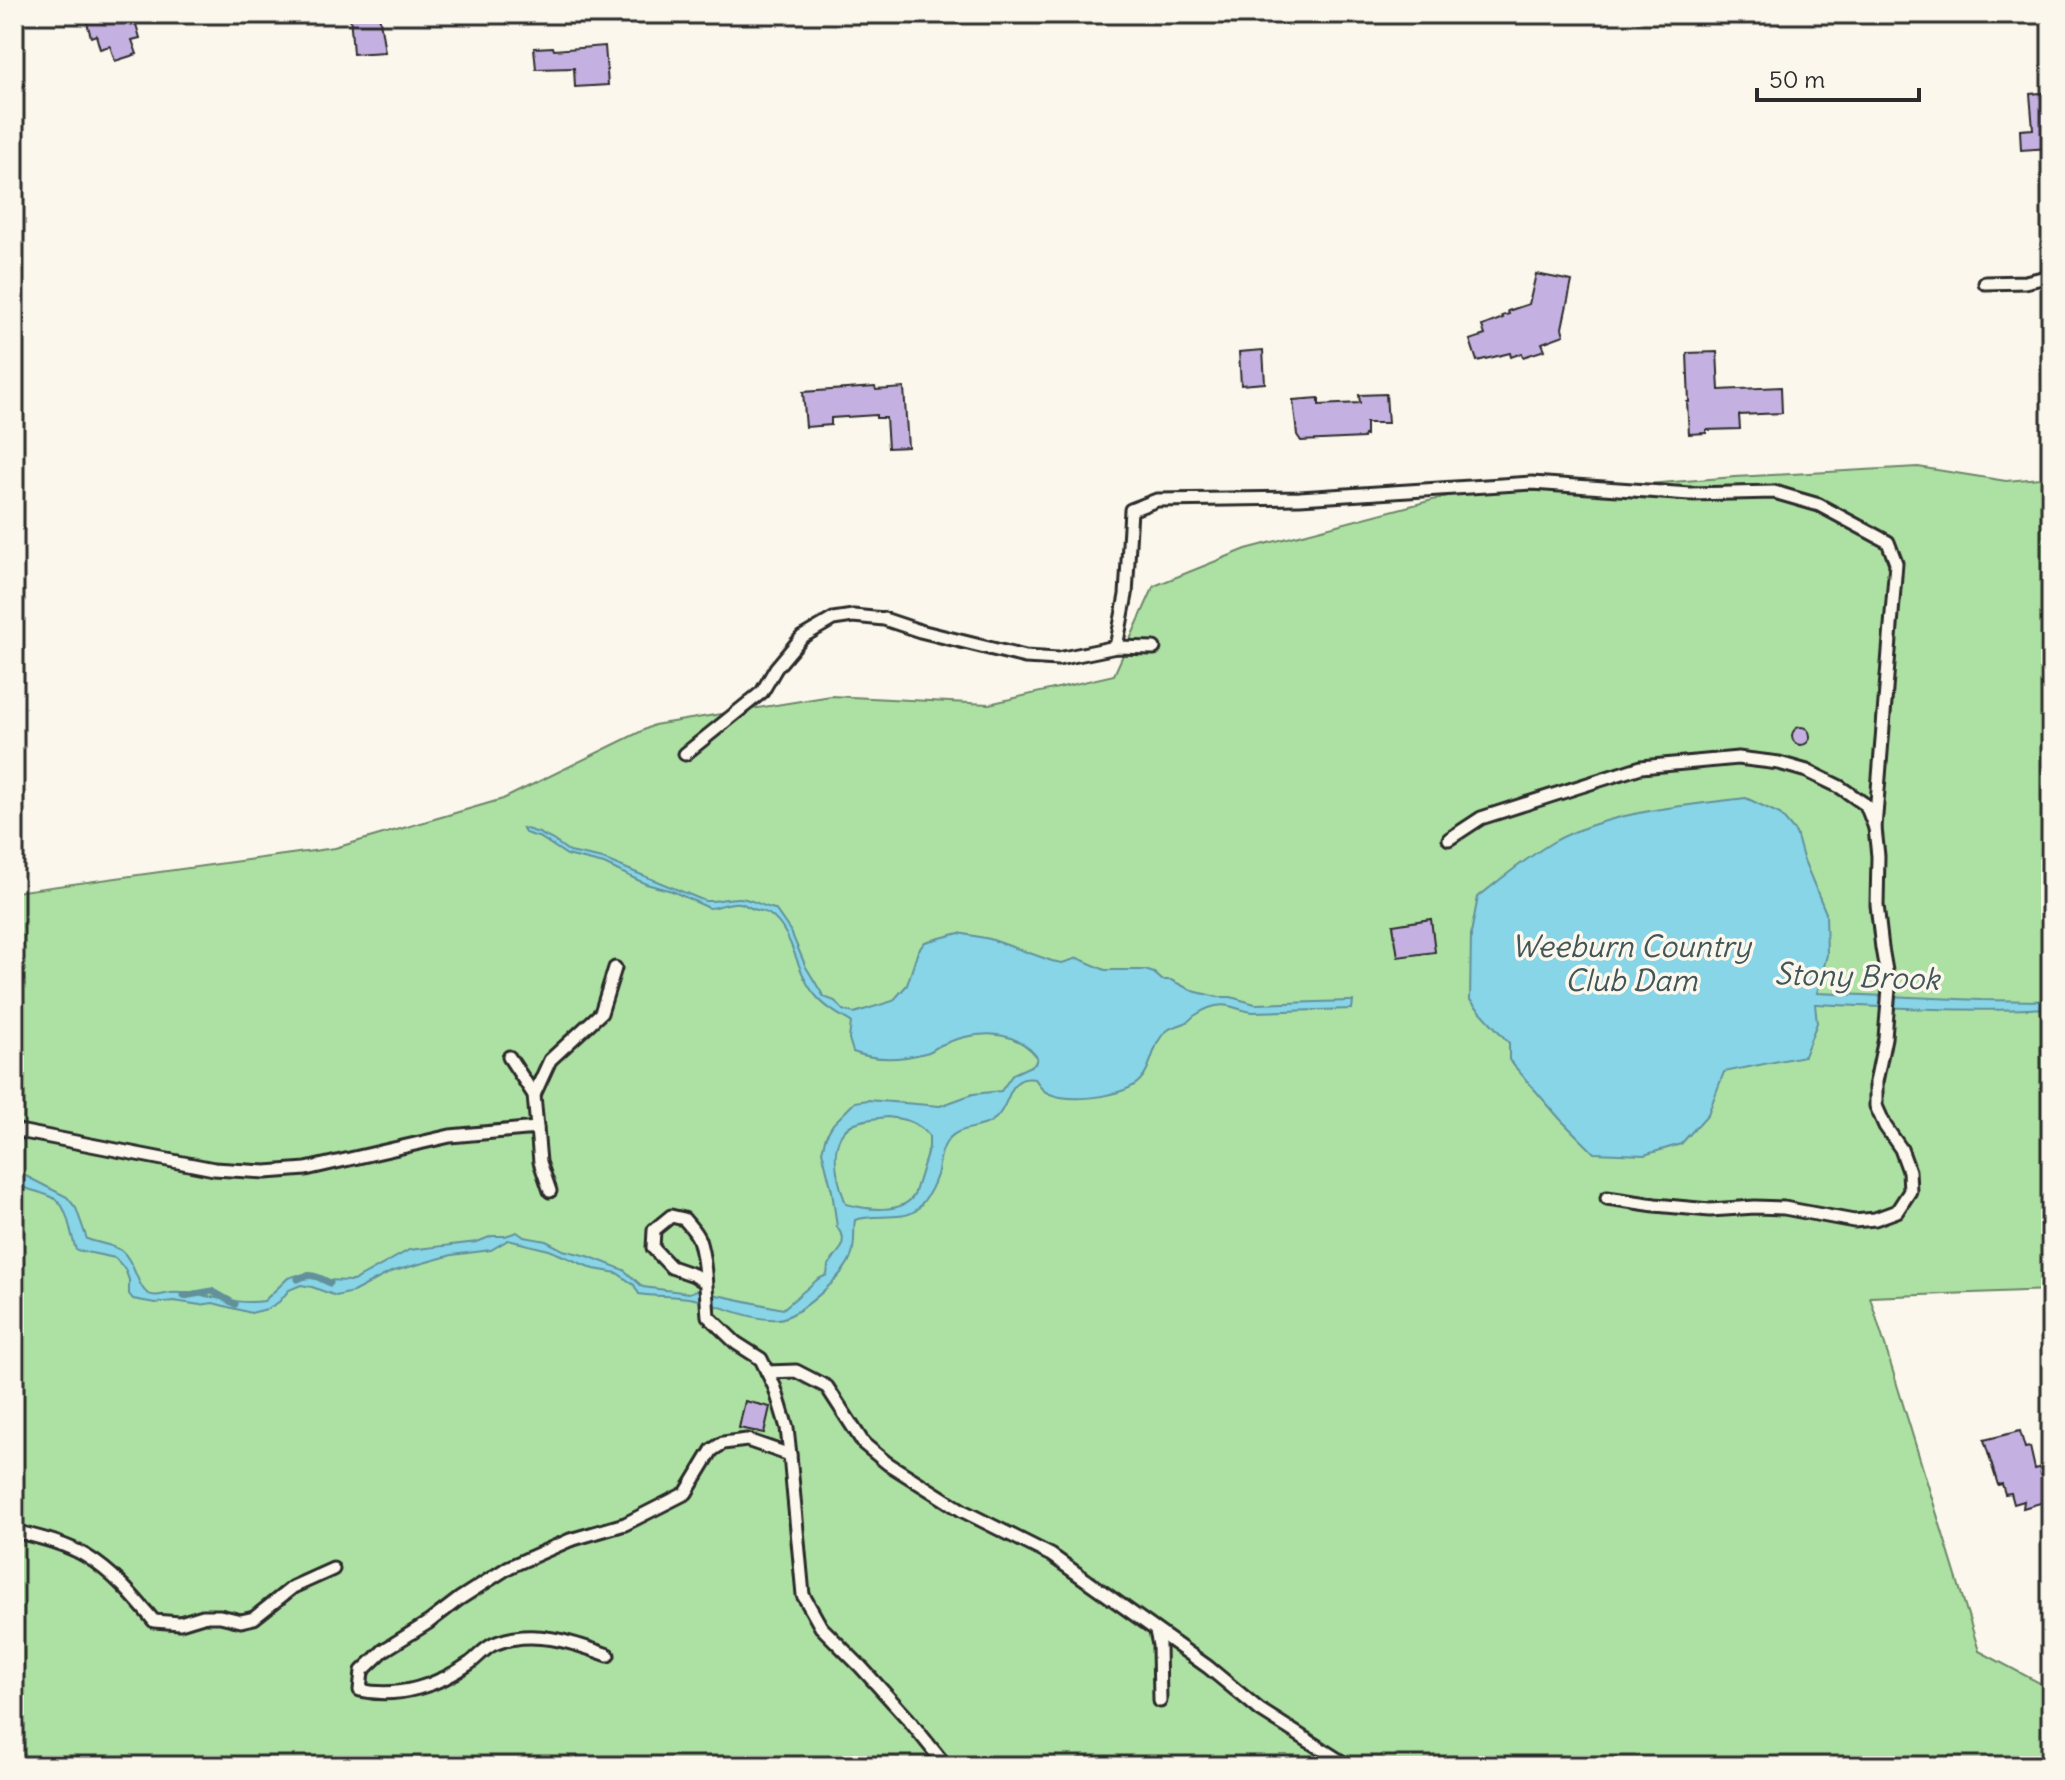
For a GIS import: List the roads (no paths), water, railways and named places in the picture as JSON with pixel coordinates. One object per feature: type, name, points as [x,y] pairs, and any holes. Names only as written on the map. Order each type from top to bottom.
[{"type":"lane","points":[[1985,283],[2025,282],[2051,276]]},
{"type":"lane","points":[[1116,647],[1126,595],[1131,510],[1157,500],[1300,498],[1532,483],[1690,494],[1774,492],[1819,505],[1888,542],[1896,563],[1875,828],[1877,905],[1889,988],[1885,1038],[1876,1082],[1876,1106],[1901,1149],[1909,1171],[1910,1191],[1897,1211],[1875,1219],[1854,1221],[1784,1208],[1710,1210],[1607,1198]]},
{"type":"lane","points":[[685,754],[762,692],[776,668],[802,637],[833,619],[853,616],[884,619],[1025,657],[1058,659],[1116,647],[1154,648]]},
{"type":"lane","points":[[1449,839],[1481,818],[1641,767],[1738,758],[1779,763],[1807,771],[1840,787],[1866,805],[1875,828]]},
{"type":"lane","points":[[534,1095],[550,1060],[601,1013],[615,968]]},
{"type":"lane","points":[[509,1057],[534,1095],[540,1162],[550,1191]]},
{"type":"lane","points":[[14,1130],[214,1169],[266,1172],[306,1169],[450,1136],[537,1128]]},
{"type":"lane","points":[[705,1285],[694,1275],[671,1267],[653,1248],[654,1230],[671,1216],[684,1219],[698,1238],[705,1285],[708,1316],[736,1343],[761,1359],[775,1388],[790,1455],[803,1595],[821,1627],[899,1709],[946,1766]]},
{"type":"lane","points":[[767,1372],[796,1371],[827,1387],[864,1444],[887,1463],[963,1511],[1051,1555],[1208,1667],[1260,1710],[1348,1766]]},
{"type":"lane","points":[[608,1655],[542,1637],[518,1639],[493,1644],[469,1664],[434,1682],[401,1693],[360,1690],[362,1671],[384,1650],[509,1567],[570,1540],[625,1524],[686,1493],[712,1450],[723,1443],[747,1440],[790,1455]]},
{"type":"lane","points":[[14,1531],[43,1538],[84,1554],[111,1574],[154,1621],[180,1623],[203,1616],[241,1621],[254,1618],[293,1587],[333,1569]]},
{"type":"lane","points":[[1156,1631],[1160,1701]]},
{"type":"water","name":"Weeburn Country Club Dam","points":[[1746,798],[1780,814],[1796,833],[1826,913],[1827,955],[1817,993],[2051,1001],[2051,1008],[1962,1010],[1815,1004],[1817,1023],[1804,1056],[1724,1072],[1708,1114],[1681,1144],[1644,1155],[1594,1153],[1509,1060],[1509,1043],[1470,1000],[1471,933],[1478,897],[1553,842],[1597,823],[1647,811]]},
{"type":"water","points":[[523,828],[553,840],[570,852],[603,859],[705,901],[740,898],[775,909],[791,932],[806,967],[824,997],[835,1001],[843,1010],[854,1013],[893,1001],[907,985],[918,951],[925,942],[959,933],[990,939],[1062,963],[1078,958],[1105,970],[1145,970],[1162,980],[1171,980],[1193,991],[1217,997],[1231,997],[1255,1004],[1353,1001],[1352,1009],[1253,1012],[1224,1005],[1211,1007],[1162,1035],[1147,1070],[1137,1083],[1104,1096],[1062,1097],[1042,1089],[1035,1079],[1019,1081],[996,1118],[984,1125],[958,1132],[948,1140],[934,1182],[918,1209],[902,1216],[855,1220],[853,1252],[840,1274],[808,1304],[778,1319],[747,1315],[687,1298],[639,1294],[634,1285],[617,1273],[594,1269],[549,1250],[508,1240],[491,1250],[452,1255],[391,1272],[353,1292],[336,1296],[301,1285],[289,1290],[279,1302],[267,1309],[251,1313],[213,1303],[155,1303],[133,1299],[129,1294],[125,1269],[115,1258],[76,1250],[67,1217],[58,1201],[14,1185],[14,1170],[67,1197],[76,1208],[87,1239],[122,1251],[144,1290],[153,1295],[182,1293],[240,1302],[264,1301],[288,1278],[298,1275],[353,1281],[409,1250],[477,1242],[517,1232],[624,1270],[643,1287],[689,1293],[700,1289],[783,1309],[827,1275],[828,1266],[842,1247],[843,1237],[837,1227],[822,1151],[833,1124],[855,1102],[868,1100],[940,1106],[973,1094],[1001,1091],[1013,1074],[1035,1064],[1037,1057],[1028,1047],[1017,1040],[993,1034],[954,1040],[907,1057],[880,1058],[853,1052],[849,1039],[851,1022],[828,1007],[809,987],[784,931],[769,914],[740,903],[709,908],[604,864],[567,855],[541,838],[525,833]],"holes":[[[887,1117],[915,1124],[929,1136],[929,1147],[914,1195],[901,1206],[892,1208],[873,1209],[846,1204],[837,1172],[840,1138],[855,1123]]]},
{"type":"waterway","name":"Stony Brook","points":[[298,1279],[311,1276],[330,1283]]},
{"type":"waterway","name":"Stony Brook","points":[[184,1296],[212,1291],[235,1304]]}]
